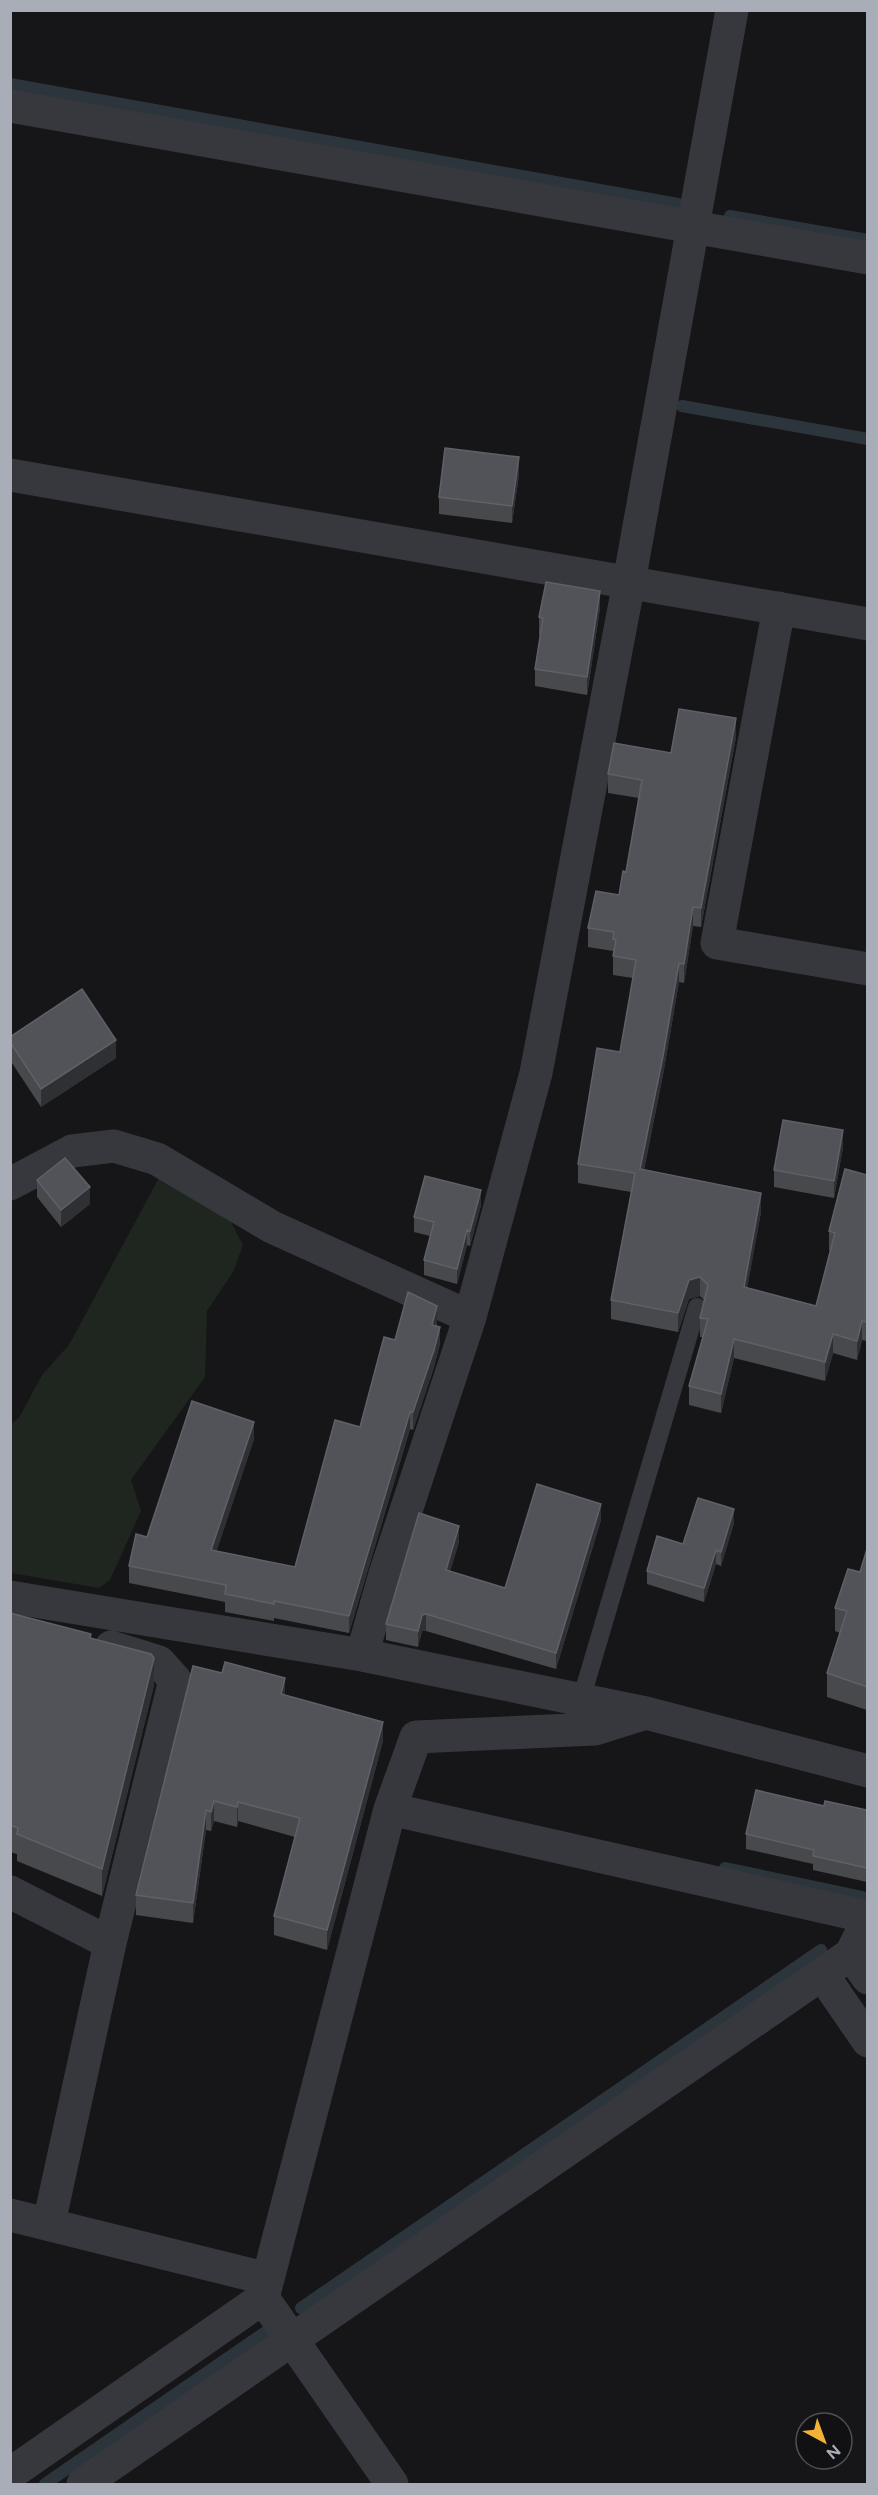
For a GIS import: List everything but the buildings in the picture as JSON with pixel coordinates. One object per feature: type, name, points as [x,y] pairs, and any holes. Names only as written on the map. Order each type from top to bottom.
[{"type":"street","points":[[362,1655],[385,1574],[470,1317],[536,1073],[629,582],[732,10]]},
{"type":"street","points":[[10,106],[867,258]]},
{"type":"street","points":[[10,475],[867,624]]},
{"type":"street","points":[[779,608],[717,943],[867,969]]},
{"type":"street","points":[[10,1184],[72,1151],[114,1146],[158,1159],[272,1227],[470,1317]]},
{"type":"street","points":[[18,1598],[362,1655],[646,1713],[867,1771]]},
{"type":"street","points":[[18,1598],[33,1624],[159,1662],[175,1680],[110,1943],[50,2223]]},
{"type":"street","points":[[10,2474],[266,2288],[390,1809],[416,1737],[595,1730],[646,1713]]},
{"type":"street","points":[[83,2484],[822,1974],[859,1966],[867,1918],[390,1809]]},
{"type":"street","points":[[10,1892],[110,1943]]},
{"type":"street","points":[[822,1974],[867,2041]]},
{"type":"street","points":[[10,2215],[50,2223],[266,2288],[292,2340],[392,2484]]},
{"type":"lane","points":[[581,1700],[697,1307]]},
{"type":"shaded area","points":[[160,1176],[231,1222],[243,1245],[233,1272],[207,1311],[205,1377],[131,1480],[141,1511],[110,1580],[99,1588],[11,1573],[10,1425],[19,1418],[42,1375],[69,1345]]},
{"type":"waterway","points":[[10,84],[678,204]]},
{"type":"waterway","points":[[730,216],[868,240]]},
{"type":"waterway","points":[[682,406],[868,439]]},
{"type":"waterway","points":[[725,1868],[863,1897]]},
{"type":"waterway","points":[[301,2308],[821,1950]]},
{"type":"waterway","points":[[45,2484],[267,2331]]}]
